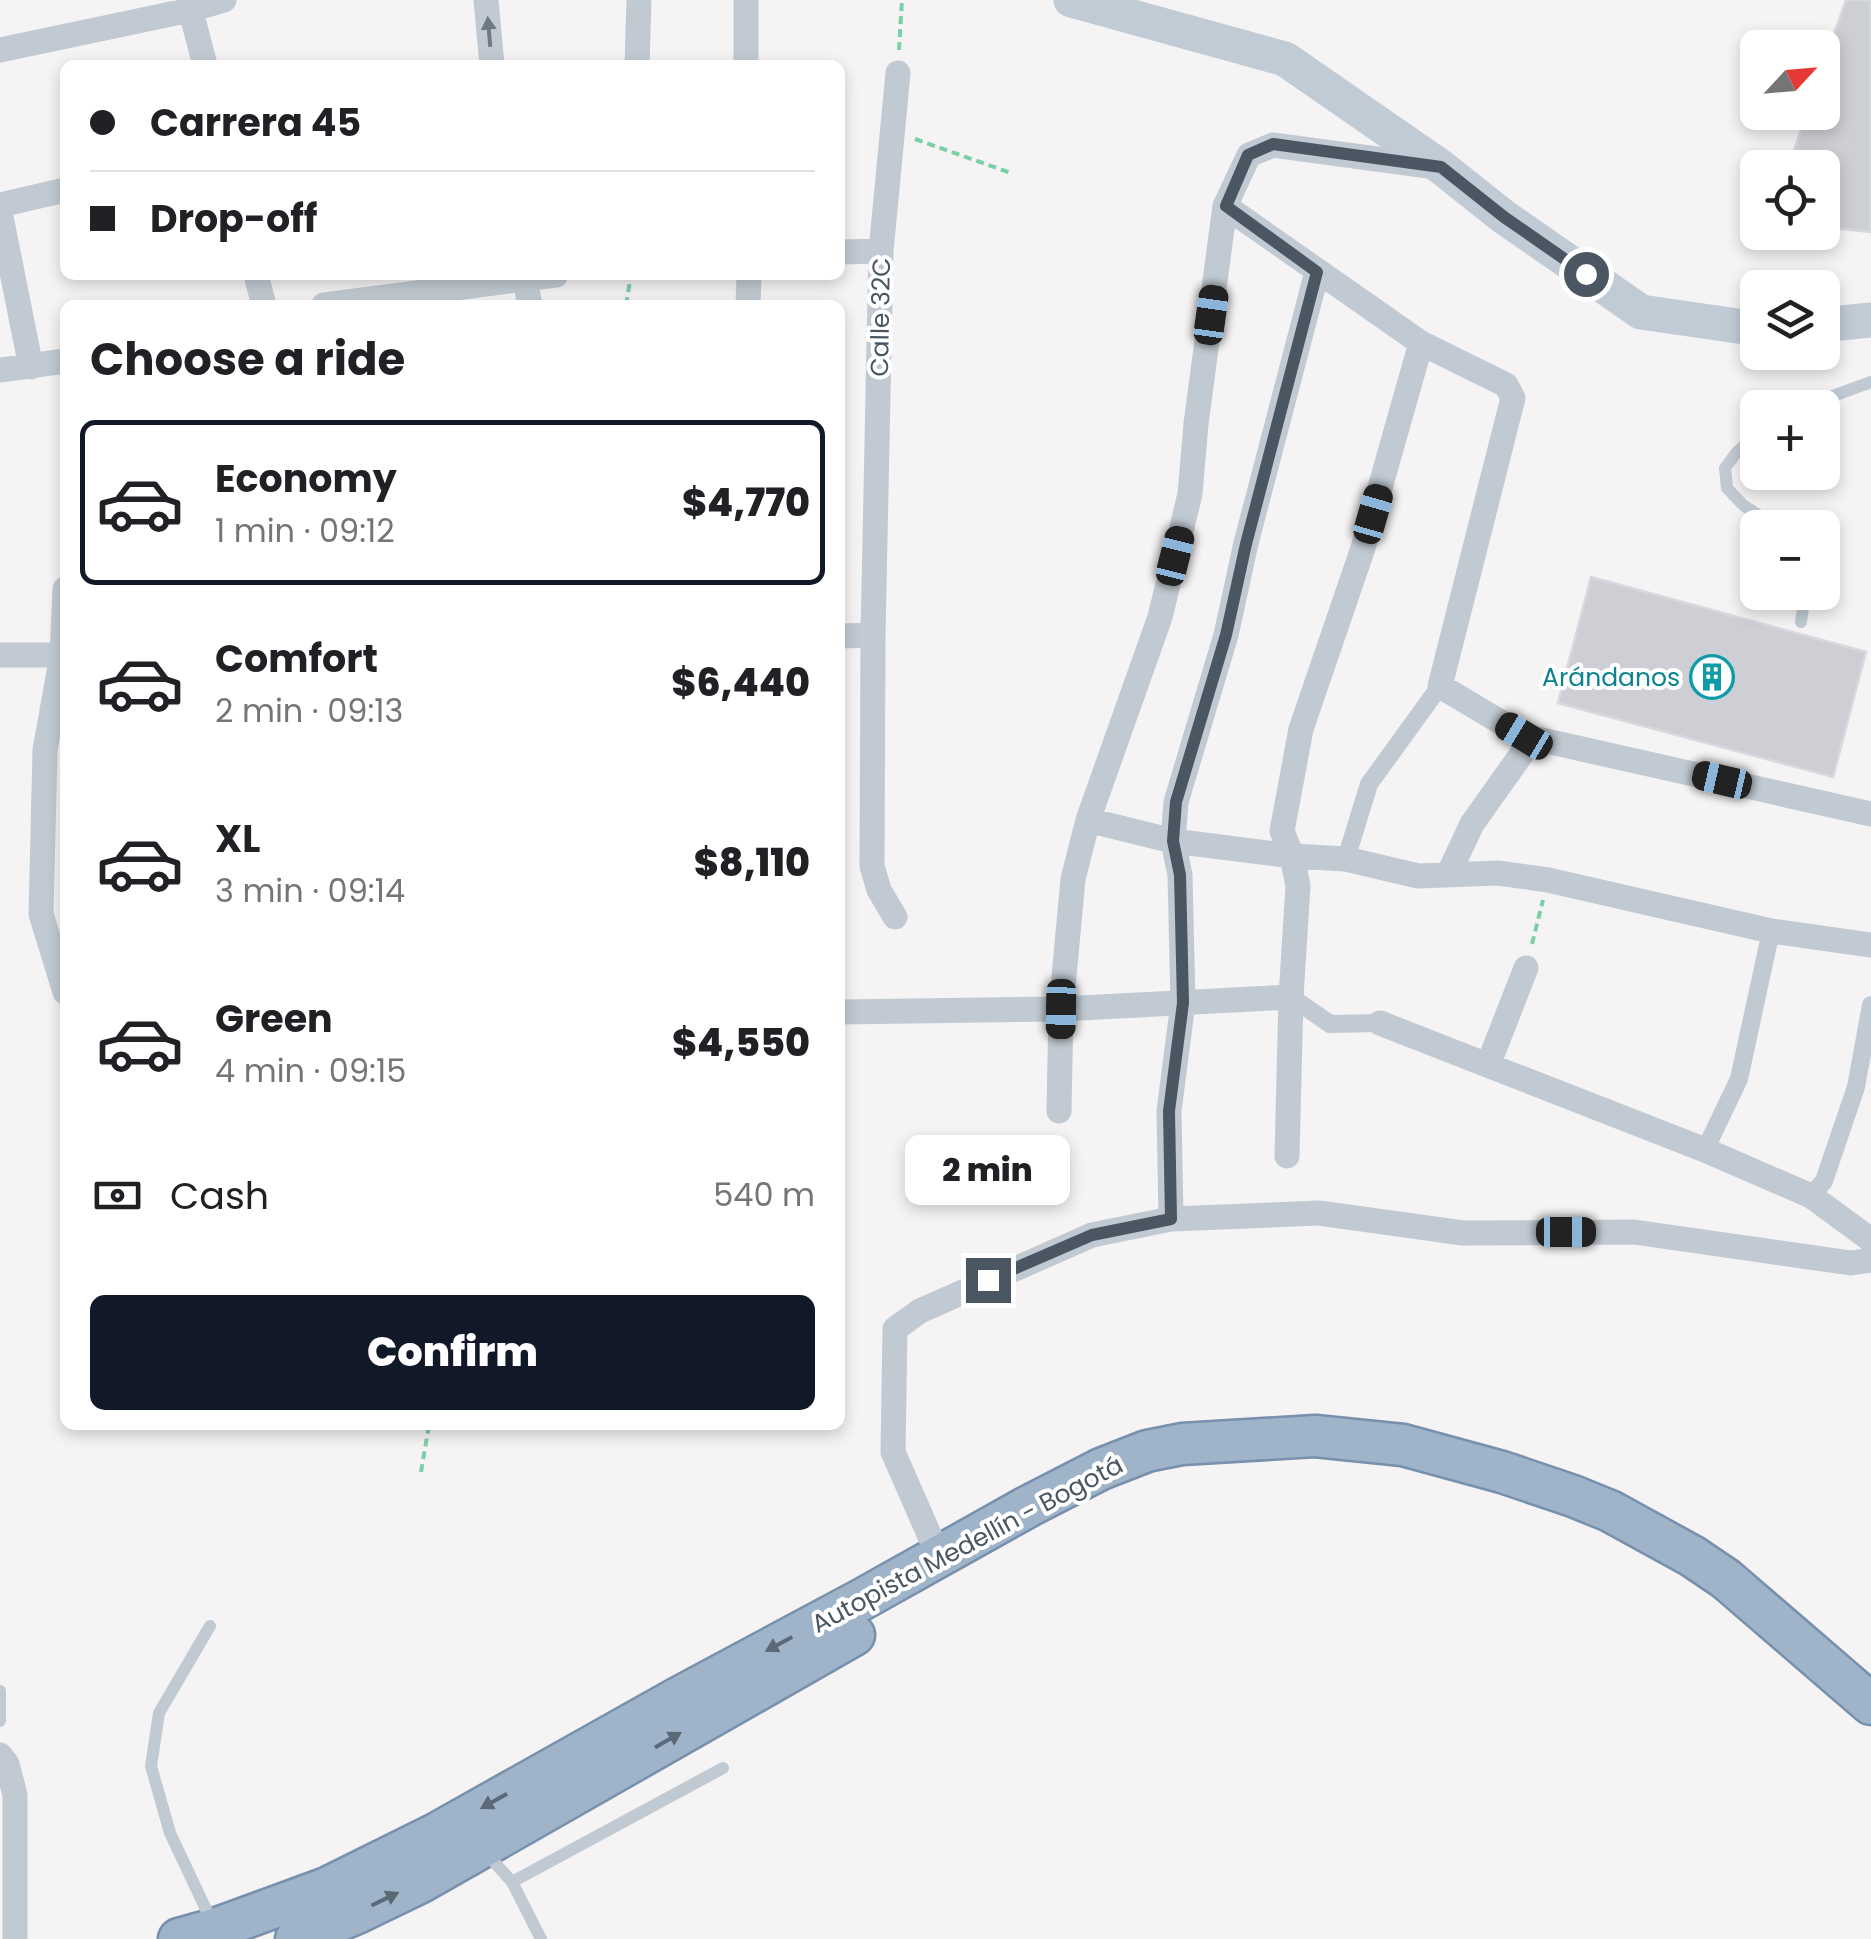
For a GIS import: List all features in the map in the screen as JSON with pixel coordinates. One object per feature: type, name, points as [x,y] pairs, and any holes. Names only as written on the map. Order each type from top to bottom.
[{"type":"highway","name":"Autopista Medellín - Bogotá","points":[[197,1934],[327,1888],[434,1834],[1086,1477],[1147,1452],[1182,1444],[1315,1436],[1403,1446],[1574,1496],[1692,1556],[1740,1590],[1871,1704]]},
{"type":"highway","name":"Autopista Medellín - Bogotá","points":[[296,1939],[374,1905],[481,1848],[1079,1508],[1132,1484],[1190,1466],[1310,1460],[1385,1467],[1511,1495],[1555,1511],[1640,1549],[1679,1572],[1871,1733]]},
{"type":"main road","points":[[1071,0],[1285,60],[1641,312],[1740,326]]},
{"type":"main road","points":[[1840,323],[1871,320]]},
{"type":"street","points":[[0,50],[224,0]]},
{"type":"street","points":[[486,0],[492,60]]},
{"type":"street","points":[[637,60],[639,0]]},
{"type":"street","points":[[746,0],[746,60]]},
{"type":"street","points":[[189,5],[204,60]]},
{"type":"street","name":"Calle 32C","points":[[895,916],[879,890],[872,866],[872,635],[881,251],[898,72]]},
{"type":"street","points":[[1059,1111],[1061,1009],[1073,879],[1088,820],[1160,618],[1190,494],[1226,206],[1248,155],[1273,144],[1441,167]]},
{"type":"street","points":[[0,205],[60,191]]},
{"type":"street","points":[[1226,206],[1421,343],[1506,386],[1514,398],[1440,686],[1369,784],[1346,859]]},
{"type":"street","points":[[0,212],[31,367]]},
{"type":"street","points":[[845,252],[881,251]]},
{"type":"street","points":[[1171,1219],[1169,1111],[1183,1003],[1180,875],[1173,841],[1176,802],[1226,635],[1317,272]]},
{"type":"street","points":[[380,300],[527,287]]},
{"type":"street","points":[[1287,1156],[1298,886],[1282,831],[1300,729],[1363,548],[1421,343]]},
{"type":"street","points":[[0,370],[60,362]]},
{"type":"street","points":[[845,636],[872,635]]},
{"type":"street","points":[[0,654],[60,655]]},
{"type":"street","points":[[60,675],[45,750],[41,914],[60,976]]},
{"type":"street","points":[[1440,686],[1524,736],[1871,814]]},
{"type":"street","points":[[1448,875],[1472,824],[1533,738]]},
{"type":"street","points":[[1088,820],[1173,841],[1346,859],[1418,876],[1498,873],[1548,880],[1772,931],[1871,945]]},
{"type":"street","points":[[1705,1150],[1740,1079],[1772,931]]},
{"type":"street","points":[[1488,1065],[1526,968]]},
{"type":"street","points":[[845,1012],[1061,1009],[1291,997],[1330,1024],[1380,1023],[1705,1150],[1811,1196],[1871,1240]]},
{"type":"street","points":[[1811,1196],[1824,1181],[1856,1088],[1871,1005]]},
{"type":"street","points":[[939,1556],[893,1452],[895,1329],[920,1311],[1092,1235],[1171,1219],[1319,1213],[1463,1233],[1634,1232],[1852,1263],[1871,1260]]},
{"type":"street","points":[[0,1755],[7,1764],[14,1795],[15,1939]]},
{"type":"lane","points":[[1840,393],[1871,382]]},
{"type":"lane","points":[[1740,449],[1724,468],[1727,488],[1751,510]]},
{"type":"lane","points":[[1801,622],[1803,610]]},
{"type":"lane","points":[[197,1934],[150,1766],[159,1713],[210,1626]]},
{"type":"lane","points":[[0,1691],[0,1721]]},
{"type":"lane","points":[[512,1882],[723,1768]]},
{"type":"lane","points":[[481,1848],[512,1882],[541,1939]]},
{"type":"path","points":[[898,72],[902,0]]},
{"type":"path","points":[[892,131],[1011,173]]},
{"type":"path","points":[[1526,968],[1548,880]]},
{"type":"path","points":[[421,1472],[428,1430]]},
{"type":"building","points":[[1846,0],[1871,0],[1871,232],[1840,229],[1840,150],[1794,150],[1801,130],[1840,130],[1840,30],[1835,30]]},
{"type":"building","name":"Arándanos","points":[[1591,577],[1866,652],[1833,777],[1558,703]]},
{"type":"place","name":"Arándanos","points":[[1712,677]]},
{"type":"route","points":[[988,1280],[1092,1235],[1171,1219],[1169,1111],[1183,1003],[1180,875],[1173,841],[1176,802],[1226,635],[1317,272],[1226,206],[1248,155],[1273,144],[1441,167],[1586,274]]}]
